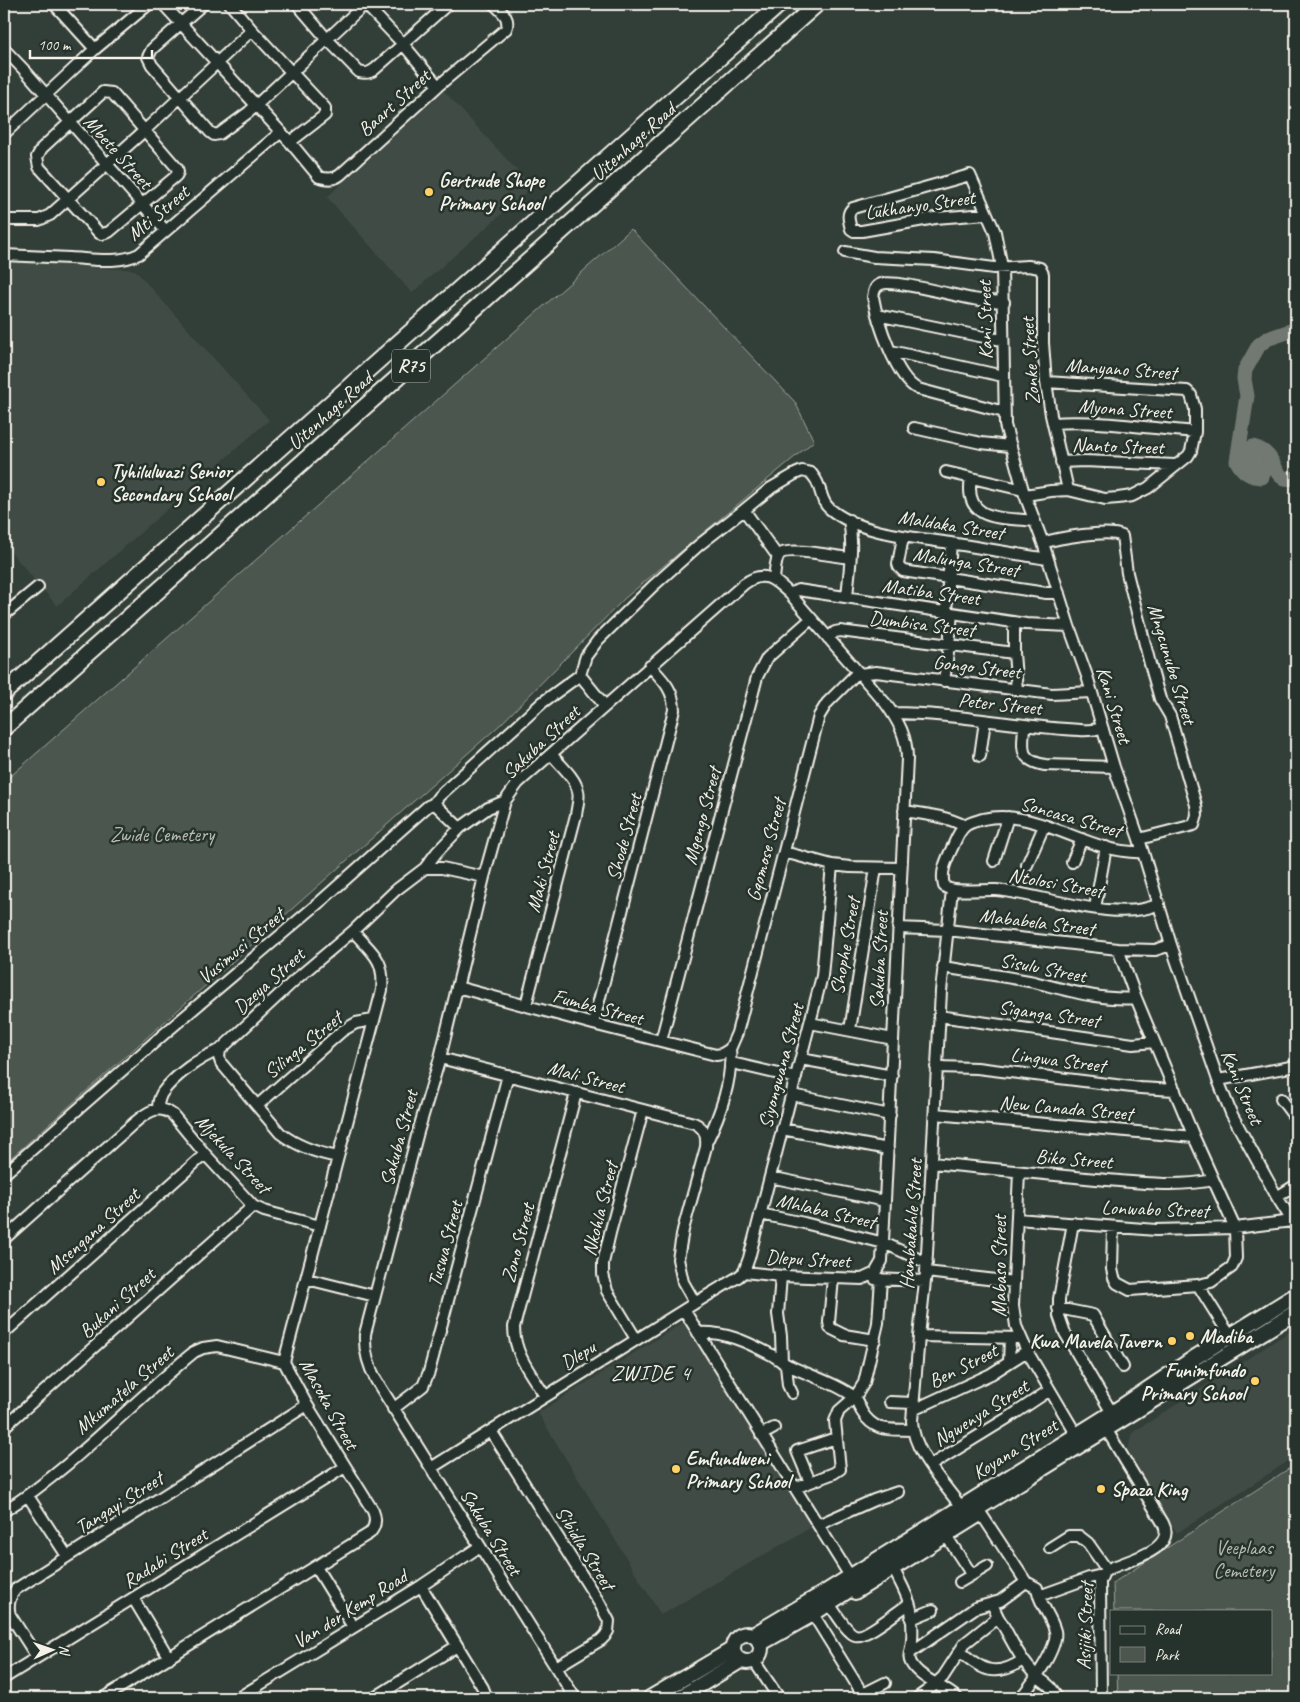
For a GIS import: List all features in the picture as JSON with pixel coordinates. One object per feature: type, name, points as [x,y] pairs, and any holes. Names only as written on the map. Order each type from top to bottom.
[{"type":"main road","name":"Uitenhage Road","points":[[4,693],[780,4]]},
{"type":"main road","name":"Uitenhage Road","points":[[4,728],[817,4]]},
{"type":"main road","name":"Koyana Street","points":[[757,1640],[850,1576],[1296,1295]]},
{"type":"main road","name":"Koyana Street","points":[[757,1640],[814,1616],[896,1559],[1296,1312]]},
{"type":"main road","name":"Koyana Street","points":[[742,1657],[733,1644],[739,1636],[748,1634],[757,1640]]},
{"type":"main road","points":[[742,1657],[760,1654],[757,1640]]},
{"type":"main road","name":"Koyana Street","points":[[650,1698],[742,1657]]},
{"type":"main road","name":"Koyana Street","points":[[679,1698],[742,1657]]},
{"type":"street","points":[[54,4],[95,49]]},
{"type":"street","points":[[4,134],[95,49],[149,4]]},
{"type":"street","name":"Baart Street","points":[[163,4],[320,177],[326,179],[337,178],[438,86],[506,28],[508,21],[500,6]]},
{"type":"street","points":[[202,4],[152,49],[148,57],[152,65],[214,135],[219,134],[243,118],[365,4],[403,44],[438,86]]},
{"type":"street","name":"Baart Street","points":[[230,4],[291,72],[323,104],[326,111],[325,115],[290,142]]},
{"type":"street","points":[[297,4],[359,72],[364,73],[371,72],[403,44],[437,7],[448,4]]},
{"type":"street","points":[[4,220],[39,220],[50,215],[144,131],[252,30]]},
{"type":"street","name":"Mbete Street","points":[[4,49],[165,230]]},
{"type":"street","points":[[108,92],[112,93],[177,168],[178,172],[176,176],[109,232],[99,233],[40,167],[37,157],[42,148],[69,123],[99,95],[108,92]]},
{"type":"street","name":"Mti Street","points":[[4,255],[123,259],[139,254],[281,132]]},
{"type":"street","name":"Lukhanyo Street","points":[[970,175],[853,208],[848,216],[851,229],[862,231],[935,218],[987,214]]},
{"type":"street","name":"Kani Street","points":[[970,175],[994,232],[1002,267],[1004,302],[1004,412],[1010,446],[1024,492],[1092,692],[1114,767],[1218,1080],[1231,1113],[1294,1224]]},
{"type":"street","points":[[845,252],[874,257],[934,260],[994,268],[1002,267]]},
{"type":"street","name":"Zonke Street","points":[[1002,267],[1028,266],[1038,267],[1042,270],[1046,382],[1068,490]]},
{"type":"street","points":[[1004,302],[973,300],[887,283],[878,285],[874,290],[873,297],[883,334],[905,377],[913,387],[1004,412]]},
{"type":"street","points":[[878,315],[984,338],[1003,340]]},
{"type":"street","points":[[891,351],[1003,376]]},
{"type":"street","name":"Manyano Street","points":[[1024,492],[1068,490],[1105,498],[1132,496],[1148,488],[1188,456],[1195,432],[1195,409],[1191,395],[1187,391],[1046,382]]},
{"type":"street","name":"Myona Street","points":[[1053,423],[1105,423],[1195,432]]},
{"type":"street","points":[[914,428],[981,443],[1010,446]]},
{"type":"street","name":"Nanto Street","points":[[1061,462],[1084,461],[1175,465]]},
{"type":"street","name":"Maldaka Street","points":[[744,510],[771,488],[795,474],[802,471],[811,472],[818,483],[823,500],[829,508],[849,520],[903,537],[1048,559]]},
{"type":"street","points":[[946,472],[1024,492]]},
{"type":"street","points":[[971,478],[971,498],[980,513],[1034,521]]},
{"type":"street","points":[[606,706],[580,675],[586,656],[598,640],[653,586],[699,545],[744,510],[778,558]]},
{"type":"street","points":[[847,597],[852,534],[849,520]]},
{"type":"street","name":"Mngcunube Street","points":[[1042,543],[1055,539],[1098,534],[1114,533],[1122,536],[1127,573],[1150,664],[1160,699],[1170,716],[1196,805],[1197,815],[1194,825],[1139,839]]},
{"type":"street","name":"Malunga Street","points":[[903,537],[898,564],[900,569],[1046,593],[1059,593]]},
{"type":"street","points":[[944,681],[949,646],[948,578],[951,543]]},
{"type":"street","points":[[774,579],[778,558],[782,553],[791,551],[850,558]]},
{"type":"street","name":"Sakuba Street","points":[[575,1698],[372,1373],[366,1354],[365,1334],[418,1132],[440,1058],[456,987],[505,801],[518,783],[552,755],[650,666],[752,578],[761,576],[774,579],[790,594],[828,638],[892,713],[904,733],[907,746],[884,1247]]},
{"type":"street","points":[[4,615],[38,587]]},
{"type":"street","name":"Matiba Street","points":[[790,594],[798,590],[1014,622],[1069,626]]},
{"type":"street","name":"Mgengo Street","points":[[661,1041],[757,677],[767,658],[811,619]]},
{"type":"street","points":[[1014,622],[1017,690]]},
{"type":"street","name":"Dumbisa Street","points":[[828,638],[835,632],[840,631],[1014,653]]},
{"type":"street","name":"Shode Street","points":[[594,1024],[674,710],[674,701],[668,686],[650,666]]},
{"type":"street","name":"Gongo Street","points":[[858,673],[876,672],[1052,694],[1092,692]]},
{"type":"street","name":"Gqomose Street","points":[[730,1049],[734,1042],[819,716],[826,703],[858,673]]},
{"type":"street","name":"Vusimusi Street","points":[[4,1174],[164,1034],[321,901],[400,830],[428,806],[433,804],[439,796],[543,702],[580,675]]},
{"type":"street","name":"Peter Street","points":[[892,713],[924,714],[1082,731],[1103,729]]},
{"type":"street","points":[[980,756],[985,721]]},
{"type":"street","points":[[1024,726],[1023,754],[1034,763],[1114,767]]},
{"type":"street","name":"Maki Street","points":[[526,1005],[574,824],[579,798],[575,783],[552,755]]},
{"type":"street","points":[[433,804],[460,828],[488,808],[505,801]]},
{"type":"street","points":[[904,811],[942,816],[965,826],[959,832],[944,867],[944,886],[949,890]]},
{"type":"street","points":[[994,861],[1008,817]]},
{"type":"street","name":"Soncasa Street","points":[[965,826],[980,820],[1008,817],[1044,826],[1106,847],[1124,851],[1143,852]]},
{"type":"street","points":[[1027,865],[1044,826]]},
{"type":"street","name":"Dzeya Street","points":[[155,1109],[162,1093],[170,1085],[206,1055],[220,1050],[396,890],[425,868],[437,852],[460,828]]},
{"type":"street","points":[[1072,862],[1082,839]]},
{"type":"street","points":[[1095,908],[1106,847]]},
{"type":"street","points":[[784,852],[832,865],[900,868]]},
{"type":"street","name":"Siyongwana Street","points":[[744,1272],[822,976],[832,865]]},
{"type":"street","points":[[425,868],[442,868],[484,877]]},
{"type":"street","name":"Shophe Street","points":[[850,1030],[876,868]]},
{"type":"street","name":"Ntolosi Street","points":[[949,890],[1005,891],[1061,903],[1137,911],[1159,904]]},
{"type":"street","name":"Hambakahle Street","points":[[949,890],[939,1016],[926,1272],[913,1406],[913,1430],[918,1445],[961,1507]]},
{"type":"street","name":"Mababela Street","points":[[898,928],[947,930],[1118,950],[1155,950],[1172,945]]},
{"type":"street","name":"Masoka Street","points":[[103,1698],[370,1533],[375,1523],[373,1510],[307,1405],[284,1362],[382,990],[382,967],[378,958],[353,931]]},
{"type":"street","points":[[1113,1227],[1112,1269],[1117,1284],[1130,1290],[1198,1285],[1211,1282],[1232,1267],[1236,1258],[1235,1228],[1154,1042],[1118,950]]},
{"type":"street","name":"Sisulu Street","points":[[943,967],[1031,982],[1101,997],[1117,999],[1136,998]]},
{"type":"street","name":"Fumba Street","points":[[456,987],[716,1055],[730,1049]]},
{"type":"street","name":"Siganga Street","points":[[939,1016],[1133,1044],[1154,1042]]},
{"type":"street","name":"Silinga Street","points":[[258,1105],[342,1031],[356,1024],[373,1020]]},
{"type":"street","points":[[810,1023],[893,1039]]},
{"type":"street","points":[[695,1302],[683,1282],[678,1267],[678,1251],[706,1144],[718,1119],[732,1063],[730,1049]]},
{"type":"street","points":[[220,1050],[219,1057],[221,1063],[258,1105],[280,1134],[293,1143],[312,1151],[338,1158]]},
{"type":"street","name":"Mali Street","points":[[440,1058],[699,1126],[704,1131],[706,1144]]},
{"type":"street","points":[[801,1059],[892,1076]]},
{"type":"street","points":[[732,1063],[796,1078]]},
{"type":"street","points":[[1218,1080],[1296,1066]]},
{"type":"street","name":"Lingwa Street","points":[[936,1067],[977,1068],[1140,1088],[1175,1090]]},
{"type":"street","name":"Tuswa Street","points":[[393,1409],[423,1386],[429,1372],[508,1075]]},
{"type":"street","name":"Zono Street","points":[[545,1396],[518,1353],[514,1327],[576,1093]]},
{"type":"street","points":[[792,1095],[890,1115]]},
{"type":"street","points":[[1281,1100],[1296,1119]]},
{"type":"street","points":[[4,1239],[134,1123],[155,1109]]},
{"type":"street","name":"Mjekula Street","points":[[155,1109],[168,1111],[173,1115],[205,1154],[253,1206],[264,1211],[320,1226]]},
{"type":"street","name":"Nkohla Street","points":[[636,1340],[607,1291],[603,1274],[603,1262],[642,1110]]},
{"type":"street","name":"New Canada Street","points":[[935,1114],[1194,1137]]},
{"type":"street","points":[[782,1129],[888,1149]]},
{"type":"street","name":"Msengana Street","points":[[4,1334],[205,1154]]},
{"type":"street","name":"Biko Street","points":[[932,1163],[1167,1185],[1213,1180]]},
{"type":"street","name":"Mabaso Street","points":[[1019,1172],[1014,1317],[1027,1351],[1076,1434]]},
{"type":"street","points":[[770,1177],[885,1201]]},
{"type":"street","points":[[1277,1197],[1296,1185]]},
{"type":"street","name":"Bukani Street","points":[[4,1427],[253,1206]]},
{"type":"street","name":"Mhlaba Street","points":[[760,1214],[811,1225],[884,1247],[926,1272]]},
{"type":"street","name":"Lonwabo Street","points":[[1017,1220],[1073,1222],[1156,1230],[1294,1224]]},
{"type":"street","points":[[1073,1222],[1058,1308],[1061,1324],[1112,1412]]},
{"type":"street","name":"Dlepu Street","points":[[744,1272],[781,1276],[862,1279],[878,1270],[882,1261],[884,1247]]},
{"type":"street","name":"Dlepu","points":[[431,1468],[744,1272]]},
{"type":"street","points":[[862,1279],[881,1280],[926,1272],[1014,1282]]},
{"type":"street","points":[[781,1276],[778,1314],[784,1364],[788,1385],[792,1393]]},
{"type":"street","points":[[832,1278],[830,1328],[844,1335],[875,1340]]},
{"type":"street","points":[[307,1279],[375,1296]]},
{"type":"street","points":[[795,1488],[838,1471],[840,1466],[834,1426],[837,1414],[855,1397],[864,1383],[879,1316],[881,1280]]},
{"type":"street","points":[[1198,1285],[1230,1336]]},
{"type":"street","points":[[1058,1308],[1093,1315],[1123,1367]]},
{"type":"street","points":[[684,1310],[850,1576]]},
{"type":"street","points":[[698,1332],[712,1332],[736,1338],[770,1354],[784,1364],[855,1397],[866,1417],[874,1426],[913,1430]]},
{"type":"street","points":[[919,1336],[1021,1338]]},
{"type":"street","points":[[1009,1362],[1010,1338]]},
{"type":"street","name":"Mkumatela Street","points":[[4,1511],[28,1496],[194,1352],[203,1348],[217,1346],[284,1362]]},
{"type":"street","name":"Ben Street","points":[[913,1406],[982,1378],[1027,1351]]},
{"type":"street","name":"Ngwenya Street","points":[[931,1465],[1050,1390]]},
{"type":"street","points":[[890,1402],[913,1406]]},
{"type":"street","name":"Tangayi Street","points":[[37,1657],[10,1615],[9,1600],[16,1589],[307,1405]]},
{"type":"street","points":[[761,1435],[774,1428]]},
{"type":"street","name":"Asijiki Street","points":[[1101,1698],[1100,1581],[1105,1572],[1155,1549],[1163,1542],[1166,1532],[1163,1523],[1106,1429]]},
{"type":"street","name":"Sibidla Street","points":[[491,1430],[600,1604],[609,1622],[608,1632],[601,1640],[556,1667]]},
{"type":"street","points":[[810,1482],[795,1447],[836,1438]]},
{"type":"street","name":"Radabi Street","points":[[4,1678],[345,1467]]},
{"type":"street","points":[[818,1525],[874,1500],[898,1492]]},
{"type":"street","points":[[28,1496],[66,1556]]},
{"type":"street","points":[[884,1683],[864,1696],[814,1616],[832,1608],[983,1516],[1026,1582],[1037,1588],[1054,1627],[1056,1640],[1052,1650],[1020,1698]]},
{"type":"street","points":[[1039,1596],[1105,1572],[1088,1543],[1079,1536],[1069,1536],[1050,1548]]},
{"type":"street","points":[[947,1537],[972,1575]]},
{"type":"street","name":"Van der Kemp Road","points":[[238,1698],[421,1586],[479,1547]]},
{"type":"street","points":[[960,1582],[987,1566]]},
{"type":"street","points":[[316,1567],[354,1627]]},
{"type":"street","points":[[894,1570],[909,1604],[912,1640],[910,1660],[914,1666],[936,1684],[957,1698]]},
{"type":"street","points":[[910,1653],[975,1608],[981,1605],[992,1604],[1008,1596],[1026,1582]]},
{"type":"street","points":[[421,1586],[483,1688],[487,1698]]},
{"type":"street","points":[[133,1598],[169,1658]]},
{"type":"street","points":[[832,1608],[850,1631],[858,1636],[909,1604]]},
{"type":"street","points":[[992,1604],[1023,1660],[1036,1675],[1050,1686],[1056,1698]]},
{"type":"street","points":[[911,1619],[933,1610]]},
{"type":"street","points":[[917,1698],[936,1684],[949,1670],[960,1651],[972,1637],[998,1617]]},
{"type":"street","points":[[374,1698],[457,1646]]},
{"type":"street","points":[[960,1651],[977,1666],[989,1670],[1007,1669],[1023,1660]]},
{"type":"street","points":[[742,1657],[779,1698]]},
{"type":"shaded area","name":"Gertrude Shope Primary School","points":[[444,91],[532,187],[412,293],[327,197]]},
{"type":"shaded area","name":"Tyhilulwazi Senior Secondary School","points":[[4,261],[135,270],[269,420],[57,606],[4,544]]},
{"type":"shaded area","name":"Emfundweni Primary School","points":[[682,1323],[689,1323],[815,1525],[661,1615],[538,1413]]},
{"type":"shaded area","name":"Funimfundo Primary School","points":[[1295,1328],[1296,1456],[1177,1533],[1128,1450],[1132,1433]]},
{"type":"green space","name":"Zwide Cemetery","points":[[631,229],[795,402],[814,441],[625,598],[501,724],[4,1164],[4,782]]},
{"type":"green space","name":"Veeplaas Cemetery","points":[[1296,1464],[1296,1698],[1118,1698],[1117,1674],[1272,1674],[1272,1610],[1114,1610],[1113,1583]]},
{"type":"waterway","points":[[1296,329],[1267,339],[1259,345],[1245,370],[1244,379],[1247,396],[1237,461],[1247,473],[1262,477],[1263,474],[1251,457],[1250,449],[1253,447],[1270,458],[1280,475],[1285,478],[1296,479]]},
{"type":"place","name":"Gertrude Shope Primary School","points":[[429,192]]},
{"type":"place","name":"Tyhilulwazi Senior Secondary School","points":[[101,482]]},
{"type":"place","name":"Madiba","points":[[1190,1336]]},
{"type":"place","name":"Kwa Mavela Tavern","points":[[1172,1341]]},
{"type":"place","name":"Funimfundo Primary School","points":[[1255,1381]]},
{"type":"place","name":"Emfundweni Primary School","points":[[676,1469]]},
{"type":"place","name":"Spaza King","points":[[1101,1489]]},
{"type":"district","name":"ZWIDE 4","points":[[651,1373]]}]
